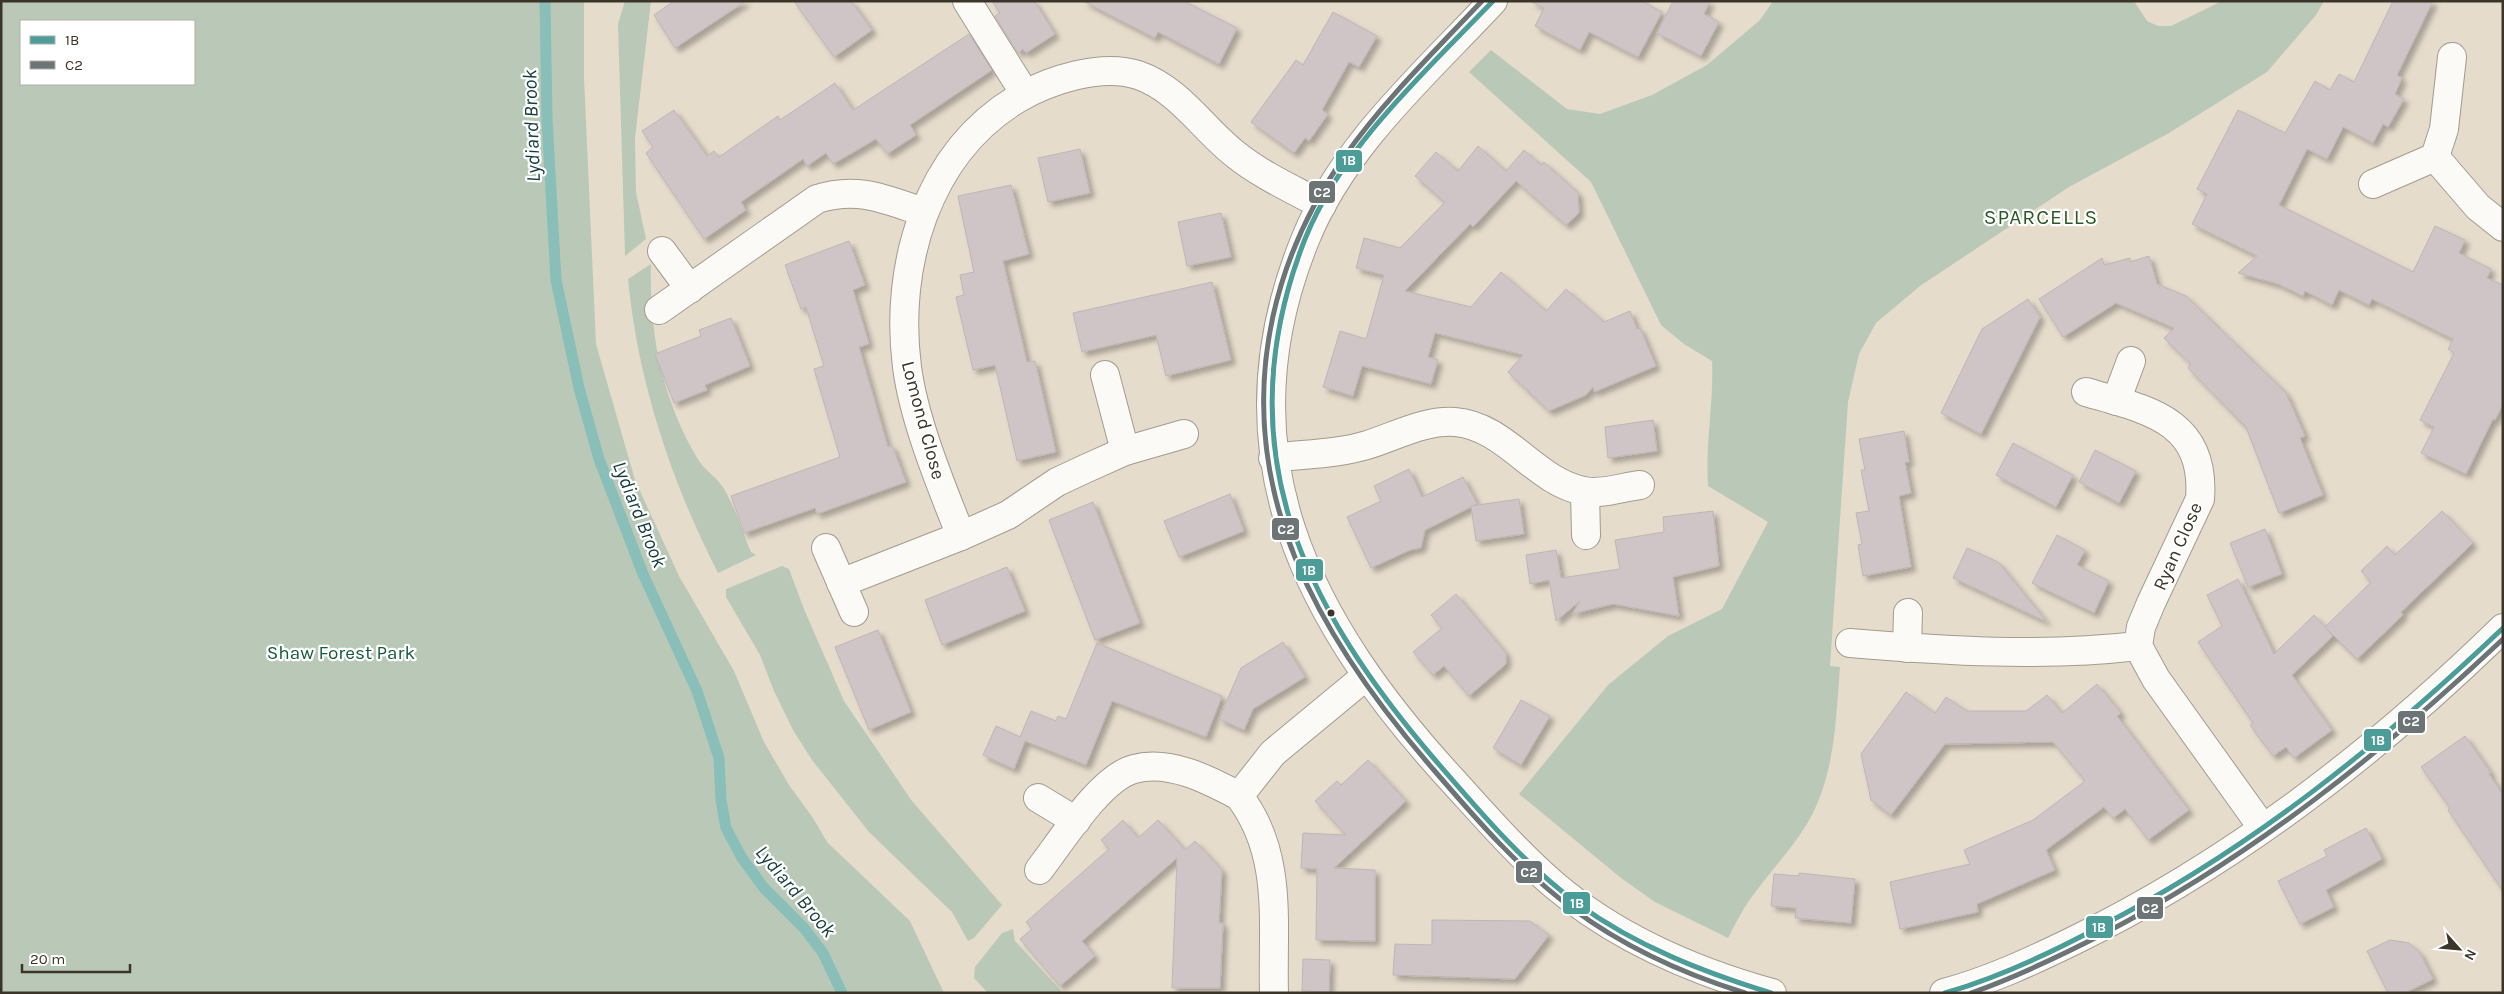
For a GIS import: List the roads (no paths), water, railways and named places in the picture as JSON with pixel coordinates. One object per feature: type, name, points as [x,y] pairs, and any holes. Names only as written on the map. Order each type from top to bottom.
[{"type":"street","points":[[967,1],[1025,94]]},
{"type":"street","points":[[1493,1],[1376,126],[1348,162],[1305,239],[1295,267],[1277,333],[1270,392],[1273,458],[1279,491],[1296,547],[1327,614],[1366,676],[1425,750],[1502,834],[1552,883],[1578,904],[1624,934],[1672,959],[1712,975],[1772,993]]},
{"type":"street","points":[[2373,184],[2435,157],[2444,128],[2452,57]]},
{"type":"street","name":"Lomond Close","points":[[961,536],[922,428],[907,369],[903,314],[910,263],[923,212],[946,168],[972,134],[1001,109],[1025,94],[1097,70],[1137,75],[1172,94],[1219,141],[1237,156],[1322,206]]},
{"type":"street","points":[[2435,157],[2478,207],[2503,227]]},
{"type":"street","points":[[659,310],[817,199],[845,192],[859,192],[923,212]]},
{"type":"street","points":[[662,251],[690,289]]},
{"type":"street","points":[[2116,400],[2131,361]]},
{"type":"street","points":[[1105,374],[1124,451]]},
{"type":"street","name":"Ryan Close","points":[[2086,392],[2162,416],[2174,424],[2193,448],[2201,480],[2200,498],[2151,603],[2141,627],[2138,646]]},
{"type":"street","points":[[1273,458],[1366,445],[1425,425],[1455,422],[1482,430],[1564,484],[1585,492],[1640,485]]},
{"type":"street","points":[[841,583],[961,536],[1008,515],[1057,482],[1124,451],[1184,434]]},
{"type":"street","points":[[1585,492],[1586,535]]},
{"type":"street","points":[[826,548],[854,612]]},
{"type":"street","points":[[1907,648],[1908,613]]},
{"type":"street","points":[[1944,993],[1991,986],[2120,918],[2262,828],[2310,795],[2422,705],[2503,628]]},
{"type":"street","points":[[1850,643],[1907,648],[2064,653],[2138,646],[2162,687],[2262,828]]},
{"type":"street","points":[[1239,796],[1273,753],[1366,676]]},
{"type":"street","points":[[1039,870],[1076,821],[1112,780],[1134,769],[1163,767],[1187,773],[1239,796],[1252,816],[1270,863],[1274,894],[1274,993]]},
{"type":"street","points":[[1038,798],[1076,821]]},
{"type":"waterway","name":"Lydiard Brook","points":[[545,1],[547,119],[556,280],[579,388],[599,459],[643,574],[697,691],[719,758],[721,800],[726,828],[742,858],[764,888],[804,928],[823,953],[842,993]]},
{"type":"district","name":"SPARCELLS","points":[[2041,217]]},
{"type":"park label","name":"Shaw Forest Park","points":[[341,652]]}]
